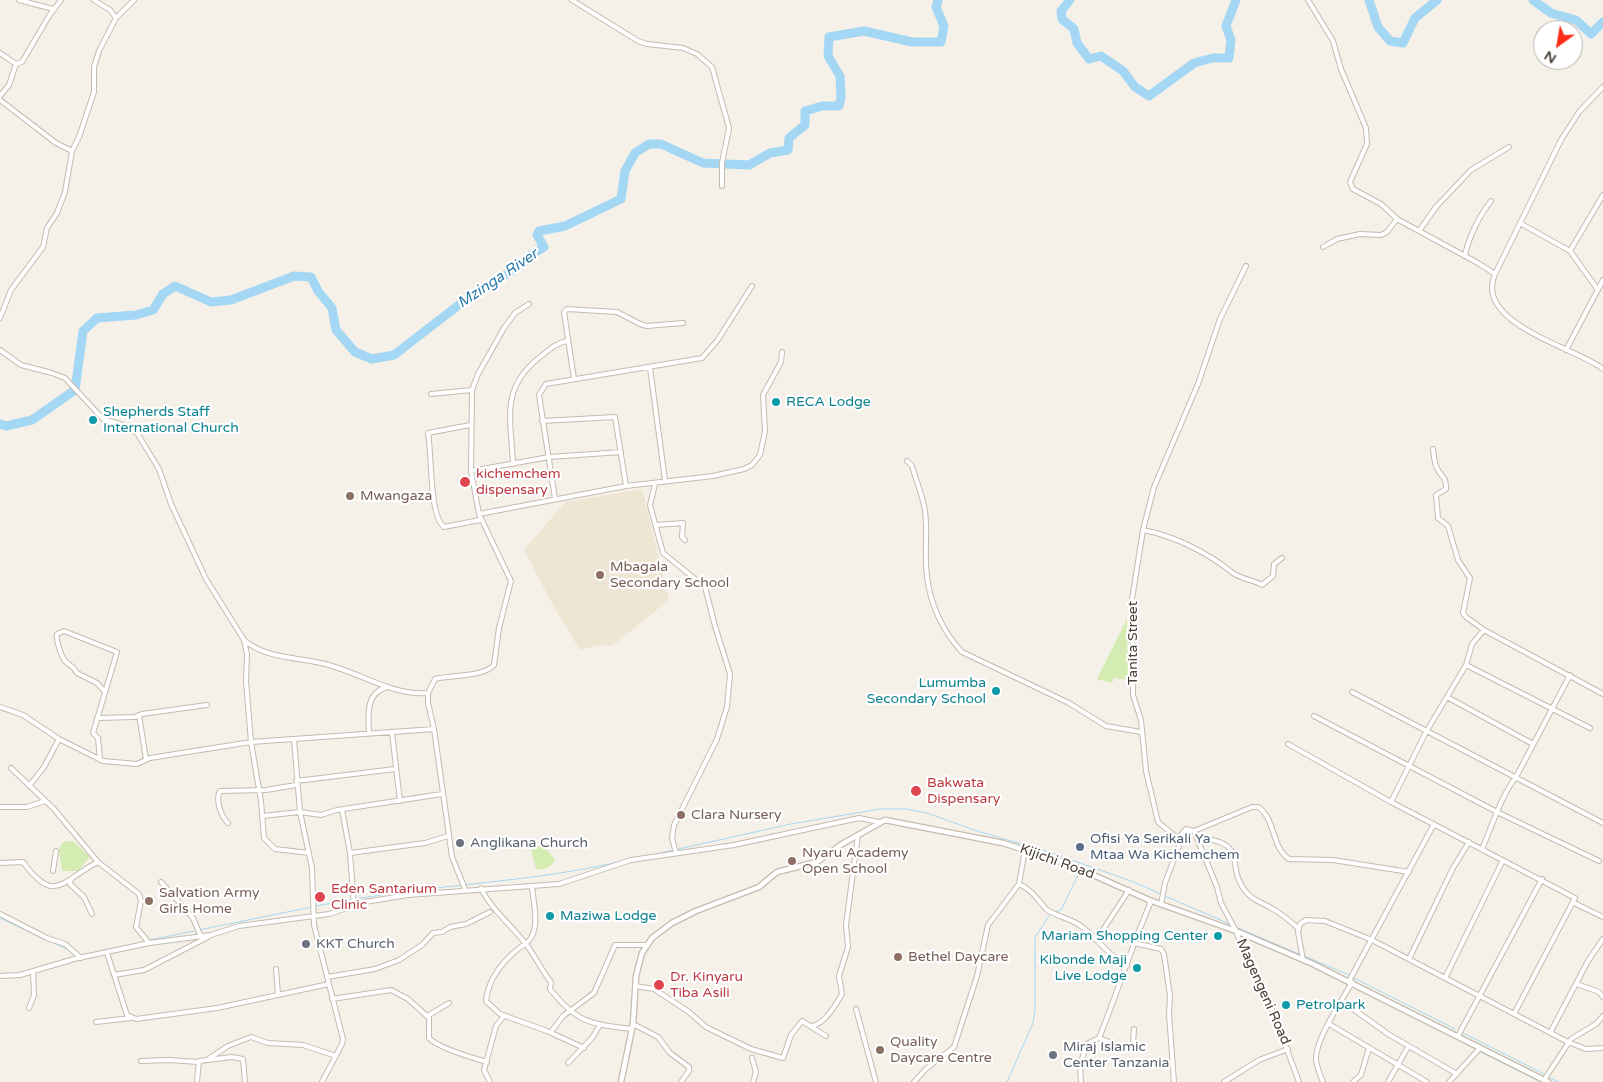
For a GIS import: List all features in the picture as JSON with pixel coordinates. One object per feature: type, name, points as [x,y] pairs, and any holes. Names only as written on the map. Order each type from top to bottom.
[{"type":"street","points":[[19,0],[53,10]]},
{"type":"street","points":[[16,64],[22,62],[33,47],[53,10],[61,0]]},
{"type":"street","points":[[94,0],[110,10],[116,18]]},
{"type":"street","points":[[0,318],[11,290],[35,261],[43,247],[47,228],[57,213],[66,192],[72,151],[79,137],[94,92],[96,57],[116,18],[134,0]]},
{"type":"street","points":[[572,0],[638,41],[688,50],[712,67],[729,128],[722,163],[722,186]]},
{"type":"street","points":[[1308,0],[1333,41],[1340,69],[1366,128],[1368,144],[1350,182],[1353,189],[1381,204],[1397,219],[1495,274]]},
{"type":"street","points":[[0,53],[16,64]]},
{"type":"street","points":[[16,64],[8,85],[0,98],[56,143],[72,151]]},
{"type":"street","points":[[1603,88],[1592,97],[1570,124],[1492,283],[1494,297],[1501,308],[1527,332],[1602,368],[1603,362]]},
{"type":"street","points":[[1419,231],[1436,208],[1471,170],[1509,147]]},
{"type":"street","points":[[1570,251],[1594,206],[1603,194]]},
{"type":"street","points":[[1464,255],[1484,210],[1491,201]]},
{"type":"street","points":[[1323,247],[1338,239],[1360,234],[1388,232],[1397,219]]},
{"type":"street","points":[[1520,223],[1570,251],[1598,290]]},
{"type":"street","name":"Tanita Street","points":[[1176,837],[1158,822],[1153,808],[1141,732],[1141,720],[1133,695],[1132,599],[1143,530],[1154,487],[1198,384],[1220,319],[1246,266]]},
{"type":"street","points":[[1566,350],[1603,280]]},
{"type":"street","points":[[555,499],[539,395],[546,384],[698,360],[706,356],[752,286]]},
{"type":"street","points":[[465,889],[452,857],[448,836],[428,693],[435,679],[452,675],[478,673],[490,669],[494,665],[499,628],[511,581],[480,520],[471,471],[470,425],[472,390],[478,374],[504,328],[516,312],[529,304]]},
{"type":"street","points":[[574,379],[573,361],[567,341],[564,312],[567,309],[617,312],[647,326],[683,323]]},
{"type":"street","points":[[513,464],[511,403],[514,387],[530,364],[558,343],[567,341]]},
{"type":"street","points":[[0,350],[21,366],[65,378],[103,419],[137,433],[159,468],[171,504],[206,579],[244,640],[247,654],[246,681],[251,742],[259,789],[264,838],[272,847],[284,851],[309,853]]},
{"type":"street","points":[[479,514],[626,486],[655,484],[665,480],[729,473],[744,469],[756,462],[760,455],[765,431],[762,395],[781,362],[782,352]]},
{"type":"street","points":[[650,368],[665,480]]},
{"type":"street","points":[[431,394],[472,390]]},
{"type":"street","points":[[542,421],[612,415],[616,420],[626,486]]},
{"type":"street","points":[[470,425],[428,433],[434,502],[440,524],[444,527],[480,520]]},
{"type":"street","points":[[1433,449],[1433,457],[1438,472],[1444,476],[1446,481],[1446,489],[1436,496],[1438,518],[1448,526],[1458,560],[1470,578],[1463,613],[1484,630],[1603,694]]},
{"type":"street","points":[[471,471],[549,457],[621,452]]},
{"type":"street","points":[[907,461],[912,466],[925,510],[928,550],[927,575],[930,592],[935,611],[954,644],[962,652],[1068,703],[1095,721],[1116,728],[1141,732]]},
{"type":"street","points":[[655,484],[650,505],[663,553],[707,590],[715,626],[730,674],[726,707],[717,739],[674,825],[672,838],[676,853]]},
{"type":"street","points":[[656,525],[683,523],[682,537],[685,540]]},
{"type":"street","points":[[1143,530],[1155,532],[1205,553],[1233,573],[1262,586],[1272,576],[1274,564],[1282,558]]},
{"type":"street","points":[[1392,802],[1426,732],[1466,665],[1472,644],[1484,630]]},
{"type":"street","points":[[100,760],[98,738],[92,733],[97,718],[105,692],[117,652],[64,632],[57,634],[56,638],[64,660],[74,667],[77,673],[97,683],[105,692]]},
{"type":"street","points":[[244,640],[256,648],[296,660],[330,665],[388,686],[418,694],[428,693]]},
{"type":"street","points":[[1466,665],[1590,728]]},
{"type":"street","points":[[1482,849],[1499,813],[1505,791],[1516,777],[1570,675]]},
{"type":"street","points":[[369,732],[370,699],[378,690],[388,686]]},
{"type":"street","points":[[1352,692],[1603,823]]},
{"type":"street","points":[[1447,697],[1533,744]]},
{"type":"street","points":[[97,718],[111,719],[207,706]]},
{"type":"street","points":[[0,707],[23,715],[59,739],[100,760],[111,763],[137,764],[146,759],[251,742],[369,732],[392,733],[434,729]]},
{"type":"street","points":[[139,715],[146,759]]},
{"type":"street","points":[[1314,716],[1409,767],[1599,862]]},
{"type":"street","points":[[392,733],[400,801]]},
{"type":"street","points":[[29,786],[44,767],[59,739]]},
{"type":"street","points":[[294,739],[296,783],[300,812],[312,868],[313,916],[343,1039],[322,1082]]},
{"type":"street","points":[[1288,744],[1392,802],[1571,894],[1575,898],[1514,1014]]},
{"type":"street","points":[[10,768],[45,801],[98,862],[139,894],[141,901],[136,928],[149,943]]},
{"type":"street","points":[[228,824],[222,816],[218,803],[220,791],[259,789],[395,769]]},
{"type":"street","points":[[262,816],[300,812],[321,815],[442,794]]},
{"type":"street","points":[[0,807],[27,807],[45,801]]},
{"type":"street","points":[[1161,904],[1164,883],[1179,846],[1176,837],[1180,836],[1186,829],[1194,830],[1252,807],[1258,807],[1271,827],[1277,845],[1289,858],[1333,860],[1409,872]]},
{"type":"street","points":[[342,810],[350,853],[354,907]]},
{"type":"street","points":[[0,976],[33,972],[81,958],[149,943],[200,937],[239,926],[313,916],[354,907],[365,902],[408,894],[559,884],[631,860],[734,845],[859,818],[879,822]]},
{"type":"street","name":"Kijichi Road","points":[[879,822],[894,820],[1025,849],[1071,865],[1149,900],[1236,930],[1351,981],[1546,1081]]},
{"type":"street","points":[[621,1082],[633,1024],[635,986],[640,961],[652,938],[672,923],[702,909],[750,891],[777,872],[817,862],[879,822]]},
{"type":"street","points":[[1323,1082],[1317,1066],[1316,1054],[1329,1024],[1372,940],[1434,824]]},
{"type":"street","points":[[1194,830],[1217,887],[1221,903],[1236,930]]},
{"type":"street","points":[[812,1026],[817,1025],[825,1018],[842,994],[839,976],[848,946],[846,925],[858,835]]},
{"type":"street","points":[[350,853],[425,843],[448,836]]},
{"type":"street","points":[[1196,837],[1227,845],[1235,856],[1238,880],[1248,894],[1260,904],[1275,910],[1298,928],[1303,960]]},
{"type":"street","points":[[1409,959],[1453,868],[1469,842]]},
{"type":"street","points":[[914,1082],[926,1069],[954,1047],[977,976],[988,925],[1019,884],[1025,849]]},
{"type":"street","points":[[54,870],[56,851]]},
{"type":"street","points":[[1445,978],[1503,860]]},
{"type":"street","points":[[0,863],[23,862],[34,877],[47,886],[59,886],[98,862]]},
{"type":"street","points":[[70,879],[70,884],[84,897],[92,914]]},
{"type":"street","points":[[1458,1036],[1542,879]]},
{"type":"street","points":[[160,882],[193,918],[200,937]]},
{"type":"street","points":[[1019,884],[1038,897],[1049,912],[1074,922],[1097,939],[1113,958],[1127,966]]},
{"type":"street","points":[[532,886],[534,929],[526,944],[516,951],[493,976],[486,999],[497,1013],[551,1032],[584,1048]]},
{"type":"street","points":[[481,888],[488,902],[526,944],[539,967],[550,981],[550,989],[569,1011],[584,1021],[632,1030]]},
{"type":"street","points":[[1097,939],[1128,890]]},
{"type":"street","points":[[1081,1082],[1080,1065],[1087,1044],[1099,1038],[1150,904],[1149,900]]},
{"type":"street","points":[[1574,903],[1603,917]]},
{"type":"street","points":[[327,977],[375,969],[398,960],[422,945],[433,933],[442,932],[450,927],[464,925],[490,912]]},
{"type":"street","points":[[0,914],[47,938],[65,944],[81,958]]},
{"type":"street","points":[[1298,928],[1306,920],[1325,920],[1372,940],[1568,1042],[1586,1049],[1603,1048]]},
{"type":"street","name":"Magengeni Road","points":[[1236,930],[1250,968],[1271,1007],[1299,1082]]},
{"type":"street","points":[[114,975],[144,970],[211,935]]},
{"type":"street","points":[[1550,1033],[1603,939]]},
{"type":"street","points":[[1134,943],[1161,949],[1164,954],[1170,989],[1169,1014],[1174,1082]]},
{"type":"street","points":[[551,1032],[569,1011],[594,993],[615,945],[648,945]]},
{"type":"street","points":[[107,953],[122,1002],[127,1015],[131,1018]]},
{"type":"street","points":[[276,969],[278,994]]},
{"type":"street","points":[[29,1008],[34,995],[33,972]]},
{"type":"street","points":[[96,1022],[157,1017],[217,1008],[329,984]]},
{"type":"street","points":[[1577,984],[1599,992],[1603,996]]},
{"type":"street","points":[[635,986],[654,989],[689,1012],[702,1026],[770,1056],[783,1058],[791,1035],[798,1024],[802,1022],[812,1026],[826,1036]]},
{"type":"street","points":[[332,999],[391,990],[408,999],[428,1017]]},
{"type":"street","points":[[1342,1001],[1408,1046],[1457,1074]]},
{"type":"street","points":[[449,1003],[428,1017],[427,1034],[432,1042],[467,1057],[487,1062]]},
{"type":"street","points":[[856,1009],[876,1082]]},
{"type":"street","points":[[490,1082],[484,1070],[496,1027],[504,1016]]},
{"type":"street","points":[[1546,1081],[1568,1042],[1578,1033],[1596,1024],[1603,1016]]},
{"type":"street","points":[[633,1024],[658,1038],[670,1053],[689,1067],[689,1071],[680,1082]]},
{"type":"street","points":[[1329,1024],[1427,1082]]},
{"type":"street","points":[[568,1063],[584,1048],[600,1025]]},
{"type":"street","points":[[1099,1038],[1126,1050],[1130,1049],[1133,1044],[1134,1029]]},
{"type":"street","points":[[207,1060],[228,1046],[252,1037],[268,1043],[303,1045],[336,1056]]},
{"type":"street","points":[[1388,1082],[1408,1046]]},
{"type":"street","points":[[1353,1082],[1361,1075],[1369,1048]]},
{"type":"street","points":[[1449,1082],[1480,1048]]},
{"type":"street","points":[[1224,1082],[1259,1060],[1288,1049]]},
{"type":"street","points":[[141,1062],[169,1060],[198,1062],[241,1058],[245,1064],[246,1082]]},
{"type":"street","points":[[752,1058],[756,1072],[753,1082]]},
{"type":"street","points":[[197,1082],[198,1062]]},
{"type":"shaded area","name":"Mbagala Secondary School","points":[[642,489],[669,600],[612,646],[599,645],[580,650],[555,609],[524,550],[565,502]]},
{"type":"green space","points":[[1127,619],[1128,680],[1114,678],[1112,683],[1097,679]]},
{"type":"green space","points":[[73,841],[90,857],[78,871],[62,871],[59,850],[62,843]]},
{"type":"green space","points":[[543,845],[555,859],[547,868],[536,869],[531,849]]},
{"type":"waterway","name":"Mzinga River","points":[[0,424],[6,426],[32,420],[75,390],[83,331],[97,318],[136,315],[153,310],[163,294],[175,286],[211,302],[231,300],[294,276],[311,277],[318,291],[332,308],[336,330],[355,352],[372,359],[394,355],[460,304],[521,265],[532,254],[544,247],[537,235],[539,231],[565,226],[621,199],[625,171],[635,153],[649,144],[661,144],[703,163],[749,165],[770,153],[788,150],[789,138],[805,125],[805,111],[822,106],[839,106],[841,98],[840,76],[828,56],[829,37],[864,31],[912,42],[941,42],[944,26],[936,7],[938,0]]},
{"type":"waterway","name":"Mzinga River","points":[[1070,0],[1061,11],[1062,19],[1074,29],[1077,43],[1089,59],[1101,56],[1123,71],[1135,87],[1149,96],[1194,63],[1213,58],[1229,58],[1231,40],[1226,26],[1236,0]]},
{"type":"waterway","name":"Mzinga River","points":[[1369,0],[1378,27],[1390,41],[1403,43],[1415,18],[1437,0]]},
{"type":"waterway","name":"Mzinga River","points":[[1533,0],[1551,13],[1576,20],[1591,34],[1603,22]]},
{"type":"waterway","points":[[647,856],[791,824],[880,809],[907,809],[927,813],[977,831],[1046,851],[1131,881],[1161,894]]},
{"type":"waterway","points":[[355,899],[520,879],[619,862]]},
{"type":"waterway","points":[[1054,912],[1061,910],[1079,873]]},
{"type":"waterway","points":[[1165,896],[1232,925]]},
{"type":"waterway","points":[[150,940],[351,899]]},
{"type":"waterway","points":[[1007,1082],[1033,1023],[1035,1011],[1035,937],[1051,913]]},
{"type":"waterway","points":[[0,918],[42,938]]},
{"type":"waterway","points":[[1236,927],[1301,955]]},
{"type":"waterway","points":[[1221,928],[1236,934]]},
{"type":"waterway","points":[[1240,935],[1280,952]]},
{"type":"waterway","points":[[48,940],[69,950]]},
{"type":"waterway","points":[[128,946],[146,941]]},
{"type":"waterway","points":[[1304,956],[1349,975]]},
{"type":"waterway","points":[[1354,978],[1455,1029]]},
{"type":"waterway","points":[[1366,993],[1476,1049]]},
{"type":"waterway","points":[[1463,1033],[1544,1074]]},
{"type":"waterway","points":[[1479,1051],[1541,1082]]},
{"type":"waterway","points":[[1550,1078],[1559,1082]]},
{"type":"place","name":"RECA Lodge","points":[[776,402]]},
{"type":"place","name":"Shepherds Staff International Church","points":[[93,420]]},
{"type":"place","name":"kichemchem dispensary","points":[[465,482]]},
{"type":"place","name":"Mwangaza","points":[[350,496]]},
{"type":"place","name":"Mbagala Secondary School","points":[[600,575]]},
{"type":"place","name":"Lumumba Secondary School","points":[[996,691]]},
{"type":"place","name":"Bakwata Dispensary","points":[[916,791]]},
{"type":"place","name":"Clara Nursery","points":[[681,815]]},
{"type":"place","name":"Anglikana Church","points":[[460,843]]},
{"type":"place","name":"Ofisi Ya Serikali Ya Mtaa Wa Kichemchem","points":[[1080,847]]},
{"type":"place","name":"Nyaru Academy Open School","points":[[792,861]]},
{"type":"place","name":"Eden Santarium Clinic","points":[[320,897]]},
{"type":"place","name":"Salvation Army Girls Home","points":[[149,901]]},
{"type":"place","name":"Maziwa Lodge","points":[[550,916]]},
{"type":"place","name":"Mariam Shopping Center","points":[[1218,936]]},
{"type":"place","name":"KKT Church","points":[[306,944]]},
{"type":"place","name":"Bethel Daycare","points":[[898,957]]},
{"type":"place","name":"Kibonde Maji Live Lodge","points":[[1137,968]]},
{"type":"place","name":"Dr. Kinyaru Tiba Asili","points":[[659,985]]},
{"type":"place","name":"Petrolpark","points":[[1286,1005]]},
{"type":"place","name":"Quality Daycare Centre","points":[[880,1050]]},
{"type":"place","name":"Miraj Islamic Center Tanzania","points":[[1053,1055]]}]
